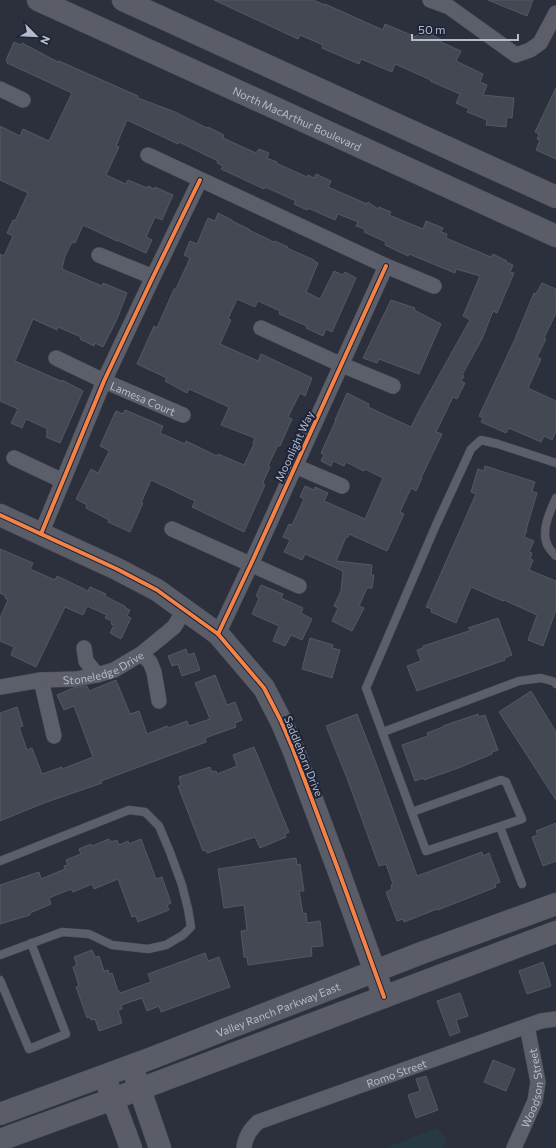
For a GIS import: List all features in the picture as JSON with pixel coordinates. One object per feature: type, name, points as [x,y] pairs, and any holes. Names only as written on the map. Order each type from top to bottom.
[{"type":"main road","name":"North MacArthur Boulevard","points":[[38,0],[556,236]]},
{"type":"main road","points":[[123,0],[556,196]]},
{"type":"main road","name":"Saddlehorn Drive","points":[[0,515],[117,569],[157,590],[218,634],[264,688],[281,721],[296,756],[384,997]]},
{"type":"main road","name":"Valley Ranch Parkway East","points":[[0,1114],[131,1066],[374,971],[556,904]]},
{"type":"main road","points":[[0,1140],[140,1089],[556,932]]},
{"type":"main road","points":[[131,1066],[160,1148]]},
{"type":"main road","points":[[104,1076],[131,1148]]},
{"type":"street","points":[[430,0],[448,7],[516,55],[530,50],[540,43],[556,13]]},
{"type":"street","points":[[0,89],[23,100]]},
{"type":"street","points":[[148,155],[386,266],[434,286]]},
{"type":"street","points":[[41,534],[104,381],[200,180]]},
{"type":"street","points":[[99,255],[153,276]]},
{"type":"street","name":"Moonlight Way","points":[[218,634],[386,266]]},
{"type":"street","points":[[261,328],[342,365],[393,386]]},
{"type":"street","name":"Lamesa Court","points":[[56,358],[104,381],[183,415]]},
{"type":"street","points":[[14,458],[63,481]]},
{"type":"street","points":[[295,466],[342,486]]},
{"type":"street","points":[[172,529],[299,586]]},
{"type":"street","name":"Stoneledge Drive","points":[[0,687],[41,680],[76,679],[114,670],[141,654],[174,628],[185,609]]},
{"type":"street","points":[[84,648],[86,661],[97,675]]},
{"type":"street","points":[[141,654],[150,662],[154,672],[159,701]]},
{"type":"street","points":[[41,680],[54,736]]},
{"type":"street","name":"Romo Street","points":[[244,1144],[250,1130],[258,1122],[541,1021],[556,1019]]},
{"type":"street","name":"Woodson Street","points":[[514,1148],[535,1101],[538,1082],[527,1026]]},
{"type":"lane","points":[[412,812],[501,780],[506,782],[522,819],[426,852],[366,688],[436,525],[471,449],[481,440],[556,463]]},
{"type":"lane","points":[[556,498],[550,511],[545,529],[547,545],[556,556]]},
{"type":"lane","points":[[383,732],[519,681],[540,678],[556,682]]},
{"type":"lane","points":[[0,861],[129,810],[145,812],[159,826],[170,852],[182,885],[191,927],[184,936],[166,945],[148,949],[112,945],[89,934],[62,932],[0,955]]},
{"type":"lane","points":[[500,827],[522,884]]},
{"type":"lane","points":[[0,980],[29,1049],[66,1034],[31,943]]},
{"type":"shaded area","points":[[437,1128],[447,1140],[443,1148],[386,1148]]},
{"type":"building","points":[[214,0],[313,0],[383,30],[385,24],[416,37],[420,29],[442,40],[441,42],[461,51],[456,61],[483,74],[480,82],[487,85],[483,95],[514,98],[512,118],[507,117],[506,127],[486,125],[487,120],[467,112],[469,109],[456,103],[460,94],[430,81],[431,80],[395,64],[392,72],[361,59],[359,64],[322,48],[323,45],[300,35],[298,39]]},
{"type":"building","points":[[488,0],[533,0],[527,16]]},
{"type":"building","points":[[14,42],[21,45],[22,43],[58,62],[59,61],[138,96],[138,98],[175,112],[207,128],[208,127],[224,135],[223,138],[256,153],[259,149],[269,153],[267,158],[307,177],[308,175],[314,178],[316,174],[331,181],[328,187],[367,204],[368,202],[378,209],[379,207],[391,212],[389,215],[423,229],[426,221],[443,228],[441,232],[447,234],[446,238],[491,257],[493,254],[513,265],[510,272],[514,273],[497,313],[493,311],[482,339],[462,375],[464,376],[461,381],[465,383],[457,399],[453,397],[436,432],[442,434],[416,491],[411,488],[400,512],[404,514],[387,551],[349,534],[348,537],[346,537],[336,561],[372,565],[371,575],[374,575],[372,588],[367,588],[359,606],[364,608],[352,631],[332,621],[338,608],[334,606],[341,591],[343,571],[305,554],[302,560],[284,552],[290,540],[283,537],[289,524],[292,525],[304,499],[300,497],[305,486],[314,490],[315,487],[328,493],[324,501],[365,519],[383,478],[346,462],[344,466],[333,461],[331,466],[321,461],[324,455],[321,453],[347,393],[369,404],[368,407],[411,427],[470,320],[463,316],[480,276],[456,269],[455,273],[409,254],[408,256],[385,245],[386,242],[364,232],[365,229],[356,226],[358,222],[338,214],[335,220],[308,208],[307,210],[294,204],[296,201],[265,187],[264,189],[221,169],[223,166],[217,163],[218,161],[179,142],[178,144],[127,120],[116,146],[119,147],[106,175],[126,184],[128,180],[147,188],[148,186],[154,189],[155,187],[173,195],[162,220],[155,217],[146,237],[152,240],[146,253],[83,225],[75,243],[72,242],[65,256],[62,269],[102,286],[103,283],[127,293],[117,319],[103,347],[95,343],[94,346],[80,339],[81,337],[58,327],[57,330],[33,319],[15,361],[61,381],[62,380],[83,391],[60,443],[46,437],[48,433],[46,432],[48,429],[26,419],[22,428],[11,423],[18,409],[0,401],[0,254],[4,256],[13,236],[7,233],[13,220],[15,221],[28,193],[0,180],[0,126],[20,136],[23,129],[49,141],[72,93],[7,63],[6,60]]},
{"type":"building","points":[[556,88],[556,159],[536,150],[540,140],[537,139],[539,134],[535,132]]},
{"type":"building","points":[[218,213],[249,230],[288,247],[287,248],[318,263],[306,292],[320,299],[334,271],[343,275],[345,272],[356,278],[332,332],[326,329],[323,336],[306,328],[307,326],[279,314],[280,311],[258,301],[255,307],[237,299],[228,319],[231,320],[220,344],[258,361],[261,354],[312,378],[305,396],[300,393],[288,417],[292,419],[280,446],[278,445],[268,466],[270,467],[263,482],[265,485],[244,532],[192,507],[195,501],[151,480],[130,532],[108,522],[109,520],[86,508],[87,505],[76,499],[91,469],[98,473],[109,452],[100,446],[116,411],[123,414],[125,410],[163,426],[160,433],[185,444],[186,441],[217,456],[218,454],[244,465],[254,444],[255,438],[221,425],[229,407],[189,389],[187,393],[165,381],[167,378],[137,364],[154,326],[157,328],[174,289],[176,289],[190,258],[184,255],[190,241],[197,244],[208,218],[215,221]]},
{"type":"building","points":[[542,283],[556,289],[556,313],[544,338],[546,339],[537,357],[541,359],[528,388],[556,401],[556,431],[552,440],[544,436],[541,442],[509,428],[506,433],[481,422],[483,418],[479,416],[515,339],[534,293],[536,294]]},
{"type":"building","points":[[391,300],[415,308],[414,310],[441,324],[419,374],[379,359],[377,363],[363,358]]},
{"type":"building","points":[[485,466],[535,482],[532,491],[537,493],[524,537],[534,541],[529,552],[532,553],[530,559],[533,560],[529,570],[556,581],[556,610],[543,646],[528,640],[537,615],[471,587],[456,623],[431,612],[432,609],[426,607],[476,494],[471,492],[478,469],[484,471]]},
{"type":"building","points":[[0,549],[33,563],[30,569],[55,580],[57,576],[88,591],[90,587],[106,594],[105,596],[126,607],[125,608],[130,610],[127,616],[131,618],[121,639],[110,633],[114,625],[111,624],[112,621],[105,618],[107,615],[87,606],[83,615],[65,607],[36,667],[11,655],[14,647],[0,641],[0,618],[8,600],[5,598],[6,596],[0,593]]},
{"type":"building","points":[[261,585],[283,594],[281,598],[303,608],[301,613],[312,619],[302,640],[291,635],[285,646],[273,641],[279,626],[252,614],[259,598],[256,596]]},
{"type":"building","points":[[498,618],[512,655],[504,658],[505,660],[417,691],[407,666],[421,661],[417,650],[423,648],[423,646],[472,630],[468,628]]},
{"type":"building","points":[[310,638],[333,645],[332,648],[340,650],[332,678],[302,669]]},
{"type":"building","points":[[186,649],[188,655],[194,653],[200,670],[182,676],[178,664],[172,666],[168,656]]},
{"type":"building","points":[[215,675],[227,705],[235,702],[242,720],[235,723],[236,727],[205,738],[206,742],[0,821],[0,713],[17,707],[23,726],[19,727],[27,750],[32,748],[42,774],[62,767],[62,769],[93,757],[74,706],[64,710],[57,695],[73,688],[87,686],[89,691],[116,680],[130,714],[139,711],[147,734],[167,726],[168,728],[187,721],[189,726],[210,719],[195,683]]},
{"type":"building","points":[[531,691],[556,732],[556,800],[499,712]]},
{"type":"building","points":[[357,714],[417,876],[482,852],[483,856],[489,853],[500,882],[495,884],[496,887],[404,922],[403,919],[397,921],[386,892],[392,889],[391,885],[393,884],[386,864],[379,866],[347,778],[326,726]]},
{"type":"building","points":[[478,714],[479,717],[485,715],[498,750],[461,767],[424,780],[423,778],[415,781],[402,745],[428,736],[427,733],[443,726]]},
{"type":"building","points":[[254,747],[289,832],[285,834],[286,837],[260,848],[255,837],[207,853],[206,850],[203,851],[178,786],[181,785],[179,777],[210,767],[212,772],[216,771],[217,774],[237,766],[233,755]]},
{"type":"building","points":[[556,823],[556,861],[543,866],[532,837],[538,835],[536,831]]},
{"type":"building","points":[[109,839],[111,842],[117,840],[119,845],[128,841],[129,844],[141,839],[156,879],[162,877],[171,903],[167,905],[169,910],[138,922],[136,916],[132,917],[118,879],[94,889],[92,884],[73,892],[71,889],[49,898],[51,904],[30,913],[30,915],[0,924],[0,885],[39,872],[41,879],[65,869],[64,866],[68,865],[66,860],[81,854],[79,849],[91,844],[92,846]]},
{"type":"building","points":[[296,858],[297,865],[300,864],[304,891],[299,891],[303,914],[306,913],[307,923],[320,921],[323,946],[311,947],[312,956],[248,965],[247,957],[244,957],[241,931],[247,930],[244,905],[224,908],[218,869]]},
{"type":"building","points":[[92,950],[95,957],[99,956],[104,971],[108,970],[109,974],[112,973],[120,993],[151,982],[148,974],[205,953],[208,961],[219,957],[230,987],[161,1012],[159,1006],[147,1011],[142,998],[121,1005],[122,1009],[118,1010],[122,1023],[99,1031],[95,1019],[91,1020],[90,1017],[87,1018],[76,987],[79,986],[73,967],[77,965],[74,957]]},
{"type":"building","points":[[543,962],[551,986],[527,994],[519,971]]},
{"type":"building","points":[[460,993],[468,1016],[456,1020],[460,1032],[450,1036],[437,1001]]},
{"type":"building","points":[[493,1060],[515,1069],[506,1091],[484,1082]]},
{"type":"building","points":[[426,1076],[438,1110],[416,1118],[408,1095],[420,1091],[416,1079]]},
{"type":"cycle path","points":[[41,534],[104,381],[200,180]]},
{"type":"cycle path","points":[[218,634],[386,266]]},
{"type":"cycle path","points":[[0,515],[117,569],[157,590],[218,634],[264,688],[293,749],[384,997]]}]
